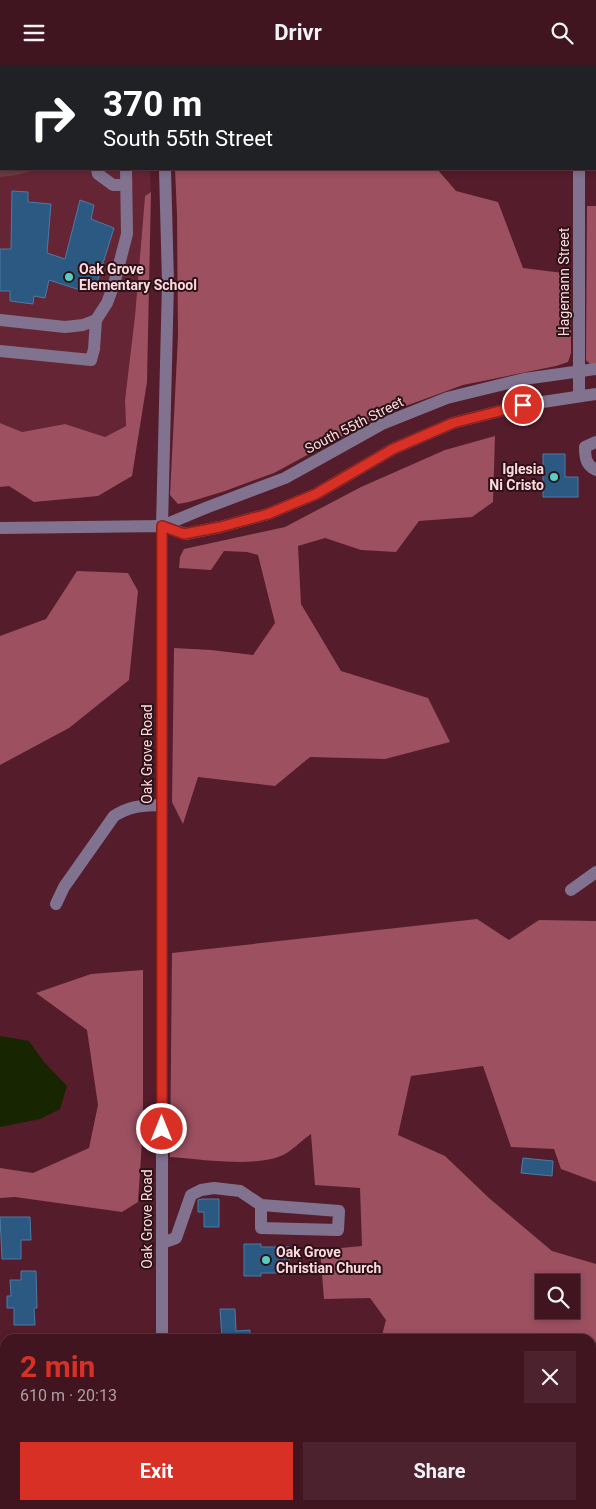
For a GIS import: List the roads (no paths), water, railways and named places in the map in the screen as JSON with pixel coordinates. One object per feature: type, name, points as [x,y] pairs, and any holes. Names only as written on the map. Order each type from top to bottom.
[{"type":"street","points":[[97,170],[98,175],[113,185],[126,185]]},
{"type":"street","points":[[0,351],[91,359],[94,349],[96,320],[107,303],[114,284],[127,234],[126,170]]},
{"type":"street","name":"Oak Grove Road","points":[[162,1334],[162,526],[168,283],[165,170]]},
{"type":"street","name":"Hagemann Street","points":[[579,170],[579,396]]},
{"type":"street","points":[[0,320],[65,327],[83,325],[96,320]]},
{"type":"street","name":"South 55th Street","points":[[0,528],[162,526],[285,478],[382,424],[447,398],[524,379],[596,369]]},
{"type":"street","name":"South 55th Street","points":[[162,526],[184,534],[220,527],[268,514],[316,494],[393,449],[453,423],[523,405],[596,394]]},
{"type":"street","points":[[596,442],[585,447],[585,460],[596,470]]},
{"type":"street","points":[[56,904],[64,887],[114,816],[133,806],[162,805]]},
{"type":"street","points":[[570,890],[596,872]]},
{"type":"street","points":[[162,1243],[176,1238],[191,1195],[201,1190],[214,1189],[240,1191],[261,1205],[339,1211],[338,1230],[261,1228],[261,1205]]},
{"type":"place","name":"Oak Grove Elementary School","points":[[69,277]]},
{"type":"place","name":"Iglesia Ni Cristo","points":[[554,477]]},
{"type":"place","name":"Oak Grove Christian Church","points":[[266,1260]]}]
